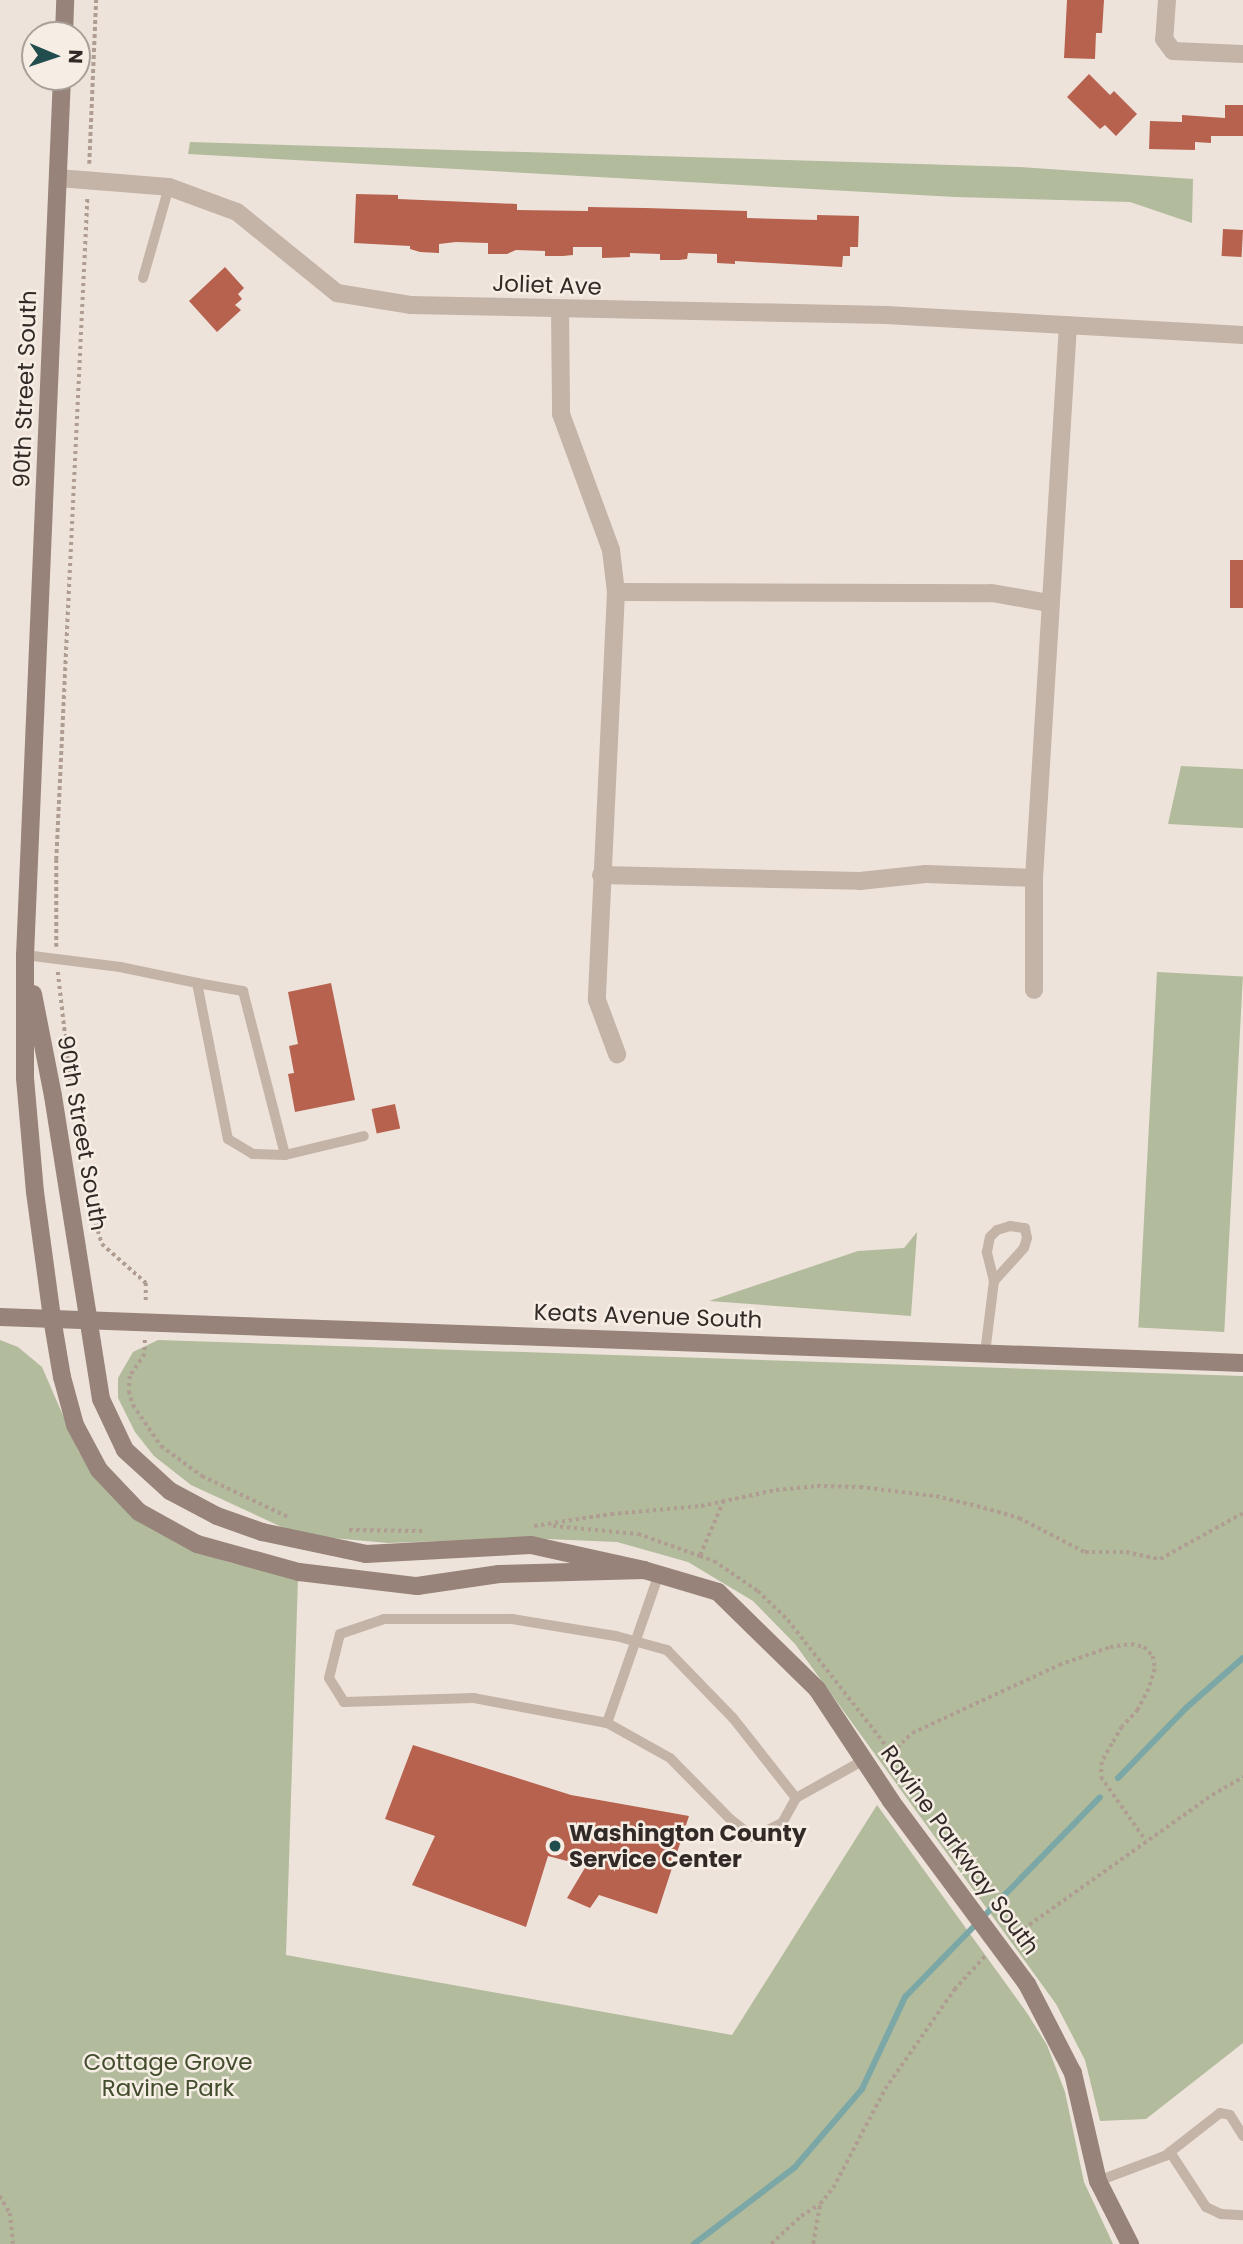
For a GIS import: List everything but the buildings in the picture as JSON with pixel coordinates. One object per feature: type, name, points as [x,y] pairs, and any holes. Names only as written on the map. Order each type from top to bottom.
[{"type":"street","points":[[64,21],[65,0]]},
{"type":"street","points":[[1167,0],[1164,39],[1173,51],[1243,54]]},
{"type":"street","name":"90th Street South","points":[[52,1318],[35,1192],[25,1078],[25,955],[61,91]]},
{"type":"street","name":"Joliet Ave","points":[[58,178],[169,187],[237,212],[337,293],[410,305],[886,315],[1243,335]]},
{"type":"street","points":[[560,310],[561,414],[611,550],[616,592],[597,1000],[617,1054]]},
{"type":"street","points":[[1034,990],[1034,878],[1068,326]]},
{"type":"street","points":[[616,592],[992,593],[1049,603]]},
{"type":"street","points":[[601,875],[860,881],[926,874],[1034,878]]},
{"type":"street","name":"90th Street South","points":[[25,955],[53,1096],[88,1320]]},
{"type":"street","name":"Keats Avenue South","points":[[0,1317],[1243,1363]]},
{"type":"street","name":"Ravine Parkway South","points":[[52,1318],[62,1377],[75,1425],[99,1470],[139,1512],[197,1544],[299,1572],[417,1586],[499,1574],[652,1572]]},
{"type":"street","name":"Ravine Parkway South","points":[[88,1320],[101,1399],[125,1450],[170,1491],[217,1516],[262,1532],[366,1554],[531,1545],[652,1572],[718,1592],[817,1689],[864,1760],[1027,1984],[1073,2073],[1098,2181],[1130,2244]]},
{"type":"lane","points":[[144,278],[169,187]]},
{"type":"lane","points":[[25,955],[120,967],[243,991],[285,1155]]},
{"type":"lane","points":[[197,983],[228,1139],[253,1154],[285,1155],[364,1136]]},
{"type":"lane","points":[[985,1353],[994,1281],[987,1252],[990,1237],[998,1230],[1010,1226],[1025,1228],[1027,1238],[1024,1248],[994,1281]]},
{"type":"lane","points":[[607,1723],[634,1641],[652,1572]]},
{"type":"lane","points":[[796,1798],[733,1718],[667,1650],[634,1641],[512,1619],[384,1619],[340,1633],[329,1678],[344,1702],[474,1698],[607,1723],[670,1758],[731,1819],[753,1837],[782,1823],[796,1798],[864,1760]]},
{"type":"lane","points":[[1098,2181],[1171,2152],[1220,2113],[1230,2115],[1243,2136]]},
{"type":"lane","points":[[1171,2152],[1206,2207],[1221,2214],[1243,2215]]},
{"type":"path","points":[[72,1089],[60,1009],[55,860],[96,0]]},
{"type":"path","points":[[88,1195],[102,1244],[146,1283],[145,1354],[130,1376],[129,1391],[133,1405],[161,1446],[202,1476],[299,1521]]},
{"type":"path","points":[[531,1526],[817,1486],[900,1490],[936,1496],[1019,1518],[1085,1552],[1126,1552],[1160,1559],[1243,1513]]},
{"type":"path","points":[[700,1556],[724,1500]]},
{"type":"path","points":[[542,1525],[638,1534],[715,1562],[758,1591],[788,1620],[892,1753],[912,1733],[1059,1665],[1110,1647],[1131,1644],[1144,1647],[1153,1656],[1155,1669],[1149,1689],[1139,1710],[1122,1727],[1102,1762],[1101,1777],[1146,1841]]},
{"type":"path","points":[[347,1530],[430,1531]]},
{"type":"path","points":[[1010,1938],[1212,1794],[1243,1777]]},
{"type":"path","points":[[771,2244],[801,2216],[820,2204],[833,2188],[885,2089],[954,1990],[986,1954]]},
{"type":"path","points":[[0,2196],[10,2213],[13,2244]]},
{"type":"path","points":[[813,2244],[820,2204]]},
{"type":"green space","points":[[190,142],[1020,167],[1193,179],[1192,223],[1130,202],[955,197],[188,154]]},
{"type":"green space","points":[[1181,766],[1243,769],[1243,828],[1168,824]]},
{"type":"green space","points":[[1157,972],[1243,977],[1224,1332],[1138,1328]]},
{"type":"green space","points":[[917,1232],[911,1316],[709,1301],[858,1251],[904,1248]]},
{"type":"green space","name":"Cottage Grove Ravine Park","points":[[0,1340],[18,1347],[42,1367],[87,1465],[134,1517],[191,1550],[231,1563],[298,1578],[286,1955],[732,2035],[877,1805],[1027,2013],[1047,2045],[1065,2092],[1084,2182],[1113,2244],[0,2244]]},
{"type":"green space","points":[[158,1340],[1243,1376],[1243,2043],[1146,2119],[1100,2121],[1085,2060],[1056,2004],[795,1644],[753,1601],[688,1562],[617,1542],[524,1538],[388,1543],[299,1535],[191,1485],[154,1456],[135,1432],[118,1398],[118,1378],[133,1352]]},
{"type":"waterway","points":[[1118,1778],[1186,1708],[1243,1658]]},
{"type":"waterway","points":[[694,2244],[795,2167],[862,2089],[905,1997],[1100,1797]]},
{"type":"place","name":"Washington County Service Center","points":[[555,1846]]}]
